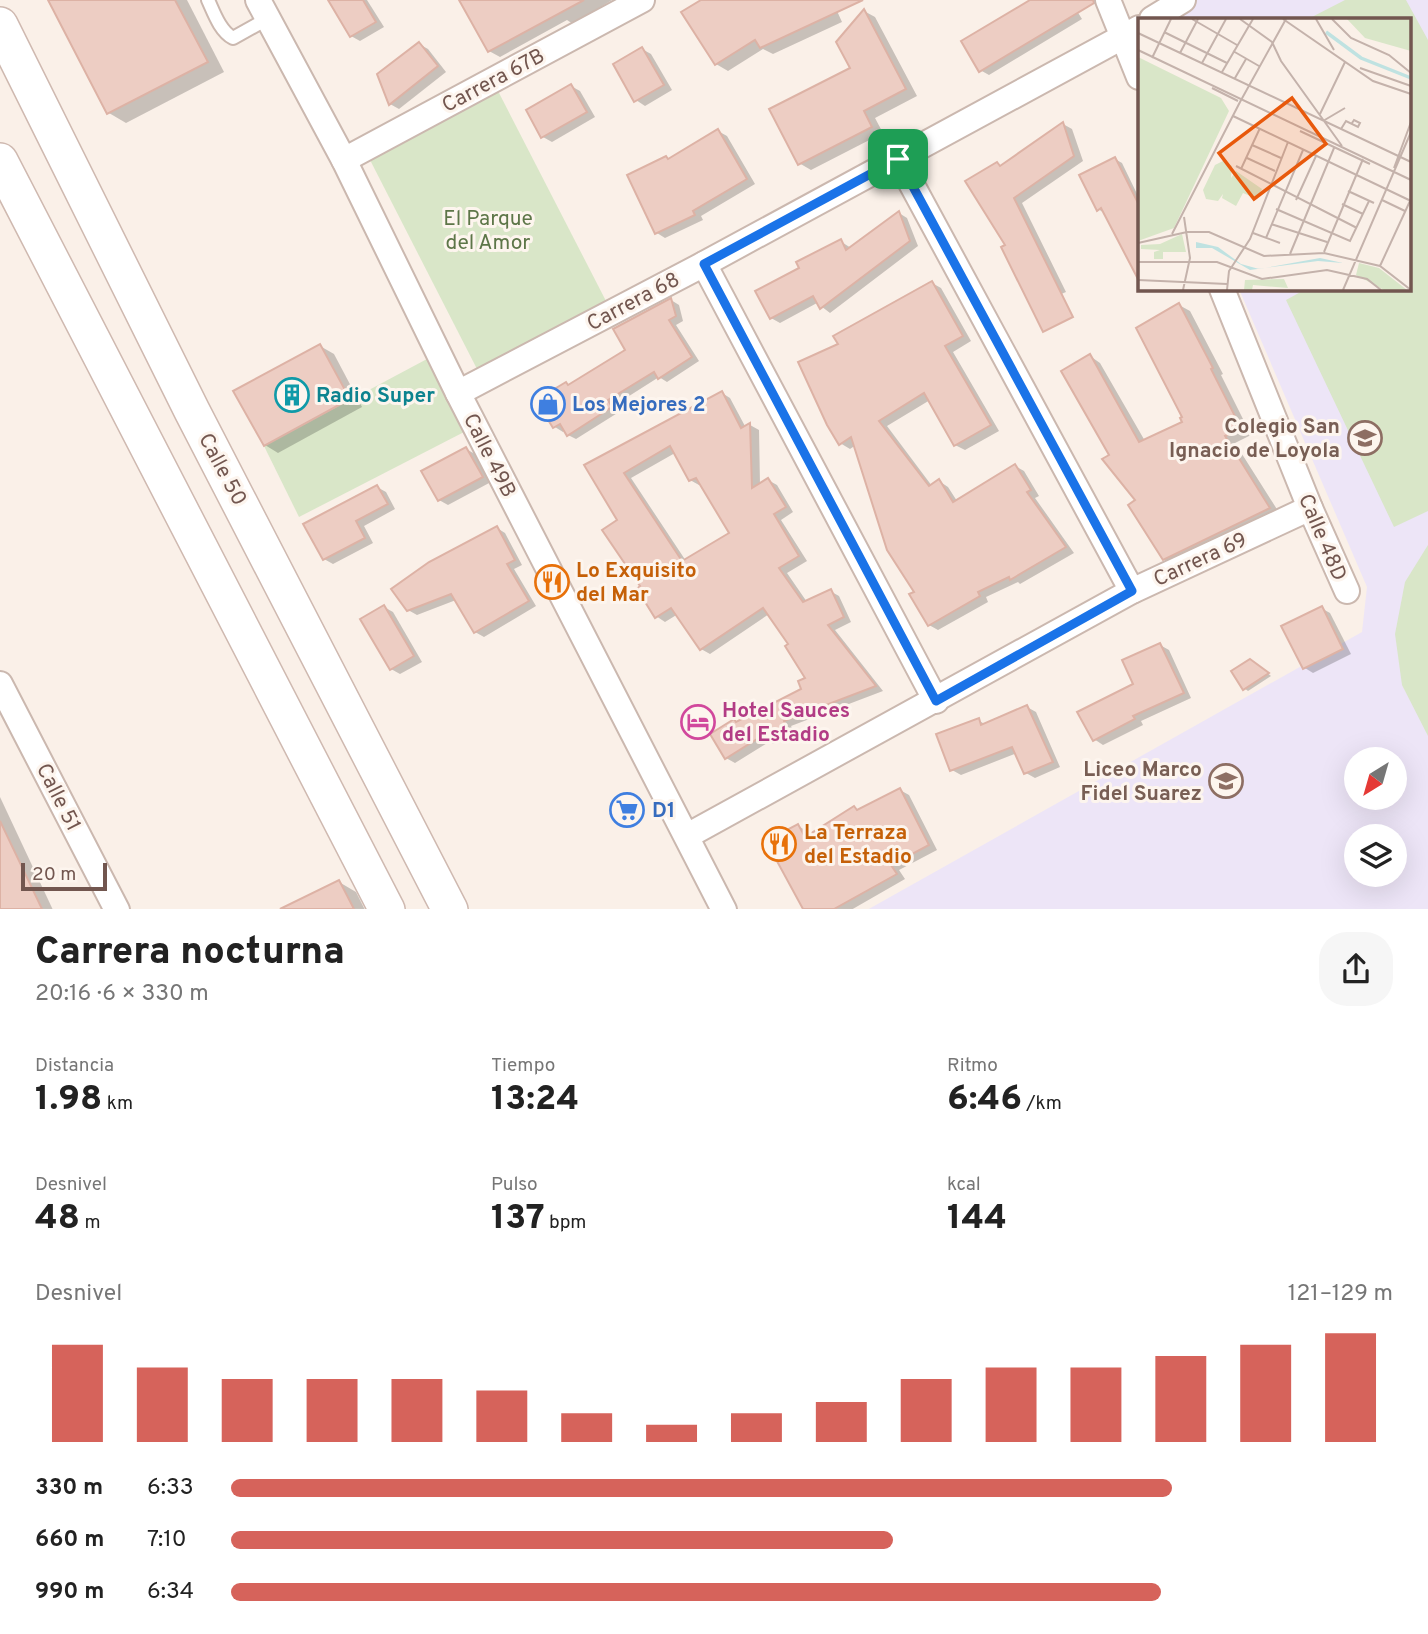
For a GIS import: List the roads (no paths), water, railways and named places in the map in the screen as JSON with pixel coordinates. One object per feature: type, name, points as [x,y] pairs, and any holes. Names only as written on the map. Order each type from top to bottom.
[{"type":"main road","name":"Calle 50","points":[[0,26],[192,411],[450,909]]},
{"type":"main road","points":[[0,161],[387,909]]},
{"type":"street","name":"Carrera 67B","points":[[344,160],[642,0]]},
{"type":"street","points":[[1108,0],[1132,32],[1138,71]]},
{"type":"street","points":[[1154,18],[1182,0]]},
{"type":"street","name":"Calle 49B","points":[[263,9],[344,160],[458,393],[724,909]]},
{"type":"street","name":"Carrera 68","points":[[458,393],[704,264],[1132,32]]},
{"type":"street","points":[[898,159],[1132,591]]},
{"type":"street","points":[[704,264],[936,701]]},
{"type":"street","name":"Calle 48D","points":[[1222,290],[1310,508],[1347,591]]},
{"type":"street","name":"Carrera 69","points":[[687,836],[1132,591],[1310,508]]},
{"type":"street","name":"Calle 51","points":[[0,684],[117,909]]},
{"type":"lane","points":[[208,0],[224,33],[233,38],[263,9]]},
{"type":"place","name":"Radio Super","points":[[292,395]]},
{"type":"place","name":"Los Mejores 2","points":[[548,404]]},
{"type":"place","name":"Colegio San Ignacio de Loyola","points":[[1365,438]]},
{"type":"place","name":"Lo Exquisito del Mar","points":[[552,582]]},
{"type":"place","name":"Hotel Sauces del Estadio","points":[[698,722]]},
{"type":"place","name":"Liceo Marco Fidel Suarez","points":[[1226,781]]},
{"type":"place","name":"D1","points":[[627,810]]},
{"type":"place","name":"La Terraza del Estadio","points":[[779,844]]},
{"type":"park label","name":"El Parque del Amor","points":[[488,230]]}]
